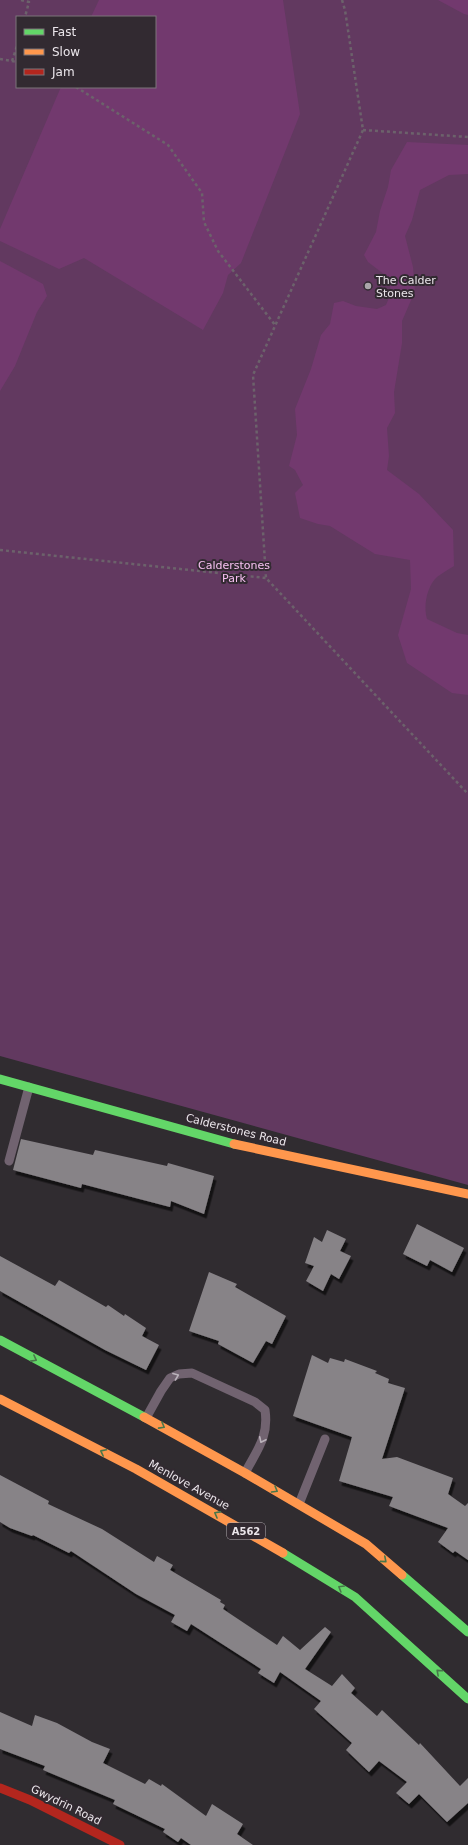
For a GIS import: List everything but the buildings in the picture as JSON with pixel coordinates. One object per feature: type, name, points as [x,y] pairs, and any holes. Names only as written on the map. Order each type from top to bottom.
[{"type":"main road","name":"Calderstones Road","points":[[0,1079],[231,1143],[468,1194]]},
{"type":"main road","points":[[0,1340],[245,1473],[366,1544],[468,1632]]},
{"type":"main road","name":"Menlove Avenue","points":[[0,1399],[136,1469],[254,1535],[355,1597],[468,1698]]},
{"type":"main road","name":"Gwydrin Road","points":[[0,1788],[30,1800],[120,1845]]},
{"type":"lane","points":[[9,1161],[29,1087]]},
{"type":"lane","points":[[146,1418],[170,1378],[179,1374],[192,1373],[255,1402],[266,1410],[267,1424],[261,1444],[245,1473]]},
{"type":"lane","points":[[299,1504],[325,1439]]},
{"type":"path","points":[[21,0],[30,1],[25,16]]},
{"type":"path","points":[[342,0],[345,10],[363,130],[253,375],[266,578],[468,794]]},
{"type":"path","points":[[12,62],[16,49]]},
{"type":"path","points":[[0,59],[16,62]]},
{"type":"path","points":[[78,88],[168,145],[202,193],[204,222],[218,251],[275,325]]},
{"type":"path","points":[[363,130],[468,137]]},
{"type":"path","points":[[0,550],[266,578]]},
{"type":"green space","name":"Calderstones Park","points":[[0,0],[468,0],[468,1185],[0,1056]]},
{"type":"shaded area","points":[[99,0],[283,0],[300,114],[241,263],[228,275],[223,293],[203,330],[84,258],[59,269],[0,241],[0,229],[61,88],[156,88],[156,16],[91,16]]},
{"type":"shaded area","points":[[438,0],[468,0],[468,15],[464,14]]},
{"type":"shaded area","points":[[407,142],[468,145],[468,174],[449,175],[420,190],[412,220],[405,236],[413,267],[415,291],[402,321],[402,343],[394,392],[395,413],[387,428],[389,456],[387,470],[419,494],[453,530],[454,566],[437,577],[434,581],[428,591],[425,608],[427,619],[457,633],[468,635],[468,695],[452,693],[407,663],[398,635],[411,589],[410,560],[375,554],[330,526],[300,518],[295,493],[303,485],[295,470],[289,466],[297,435],[295,409],[311,369],[321,335],[330,324],[334,303],[343,301],[356,306],[377,309],[386,305],[391,293],[389,278],[368,262],[364,255],[376,232],[391,170]]},
{"type":"shaded area","points":[[0,261],[43,284],[47,296],[37,312],[15,366],[0,391]]},
{"type":"traffic: fast","points":[[0,1079],[234,1144]]},
{"type":"traffic: fast","points":[[0,1340],[144,1417]]},
{"type":"traffic: fast","points":[[283,1553],[355,1597],[468,1699]]},
{"type":"traffic: fast","points":[[402,1575],[468,1632]]},
{"type":"traffic: slow","points":[[234,1144],[468,1194]]},
{"type":"traffic: slow","points":[[0,1399],[136,1469],[283,1553]]},
{"type":"traffic: slow","points":[[144,1417],[245,1473],[366,1544],[402,1575]]},
{"type":"traffic: jam","points":[[0,1788],[30,1800],[120,1845]]},
{"type":"place","name":"The Calder Stones","points":[[368,286]]}]
